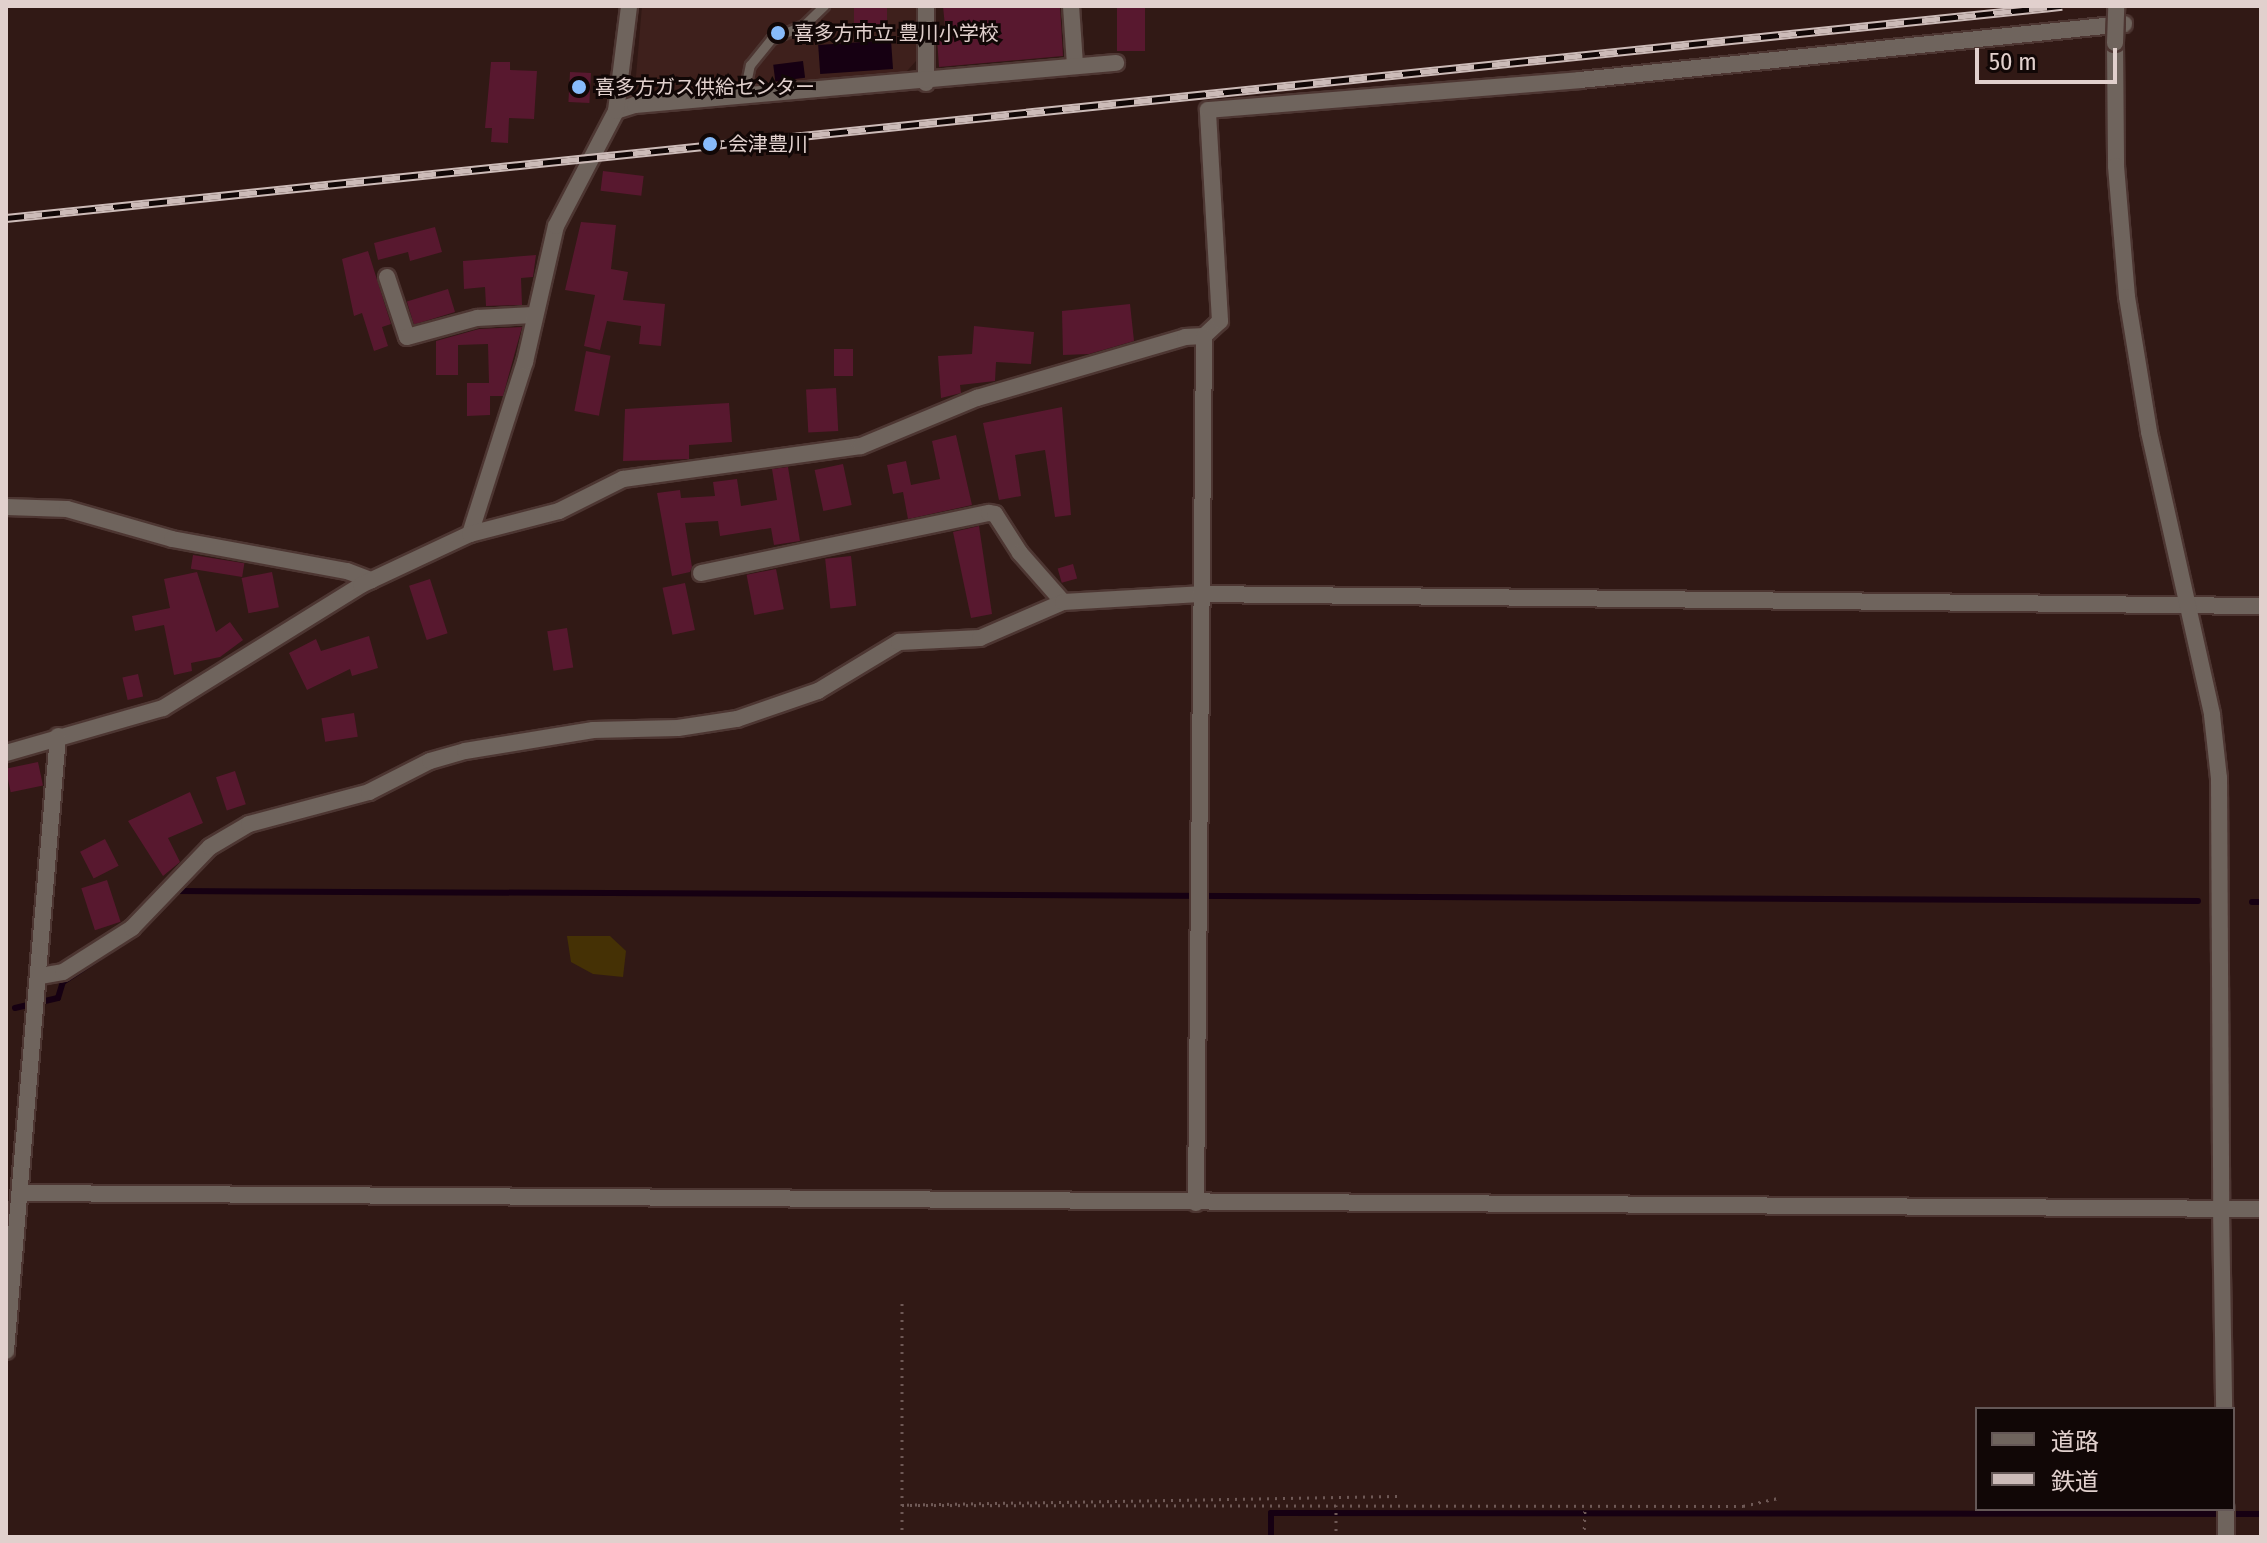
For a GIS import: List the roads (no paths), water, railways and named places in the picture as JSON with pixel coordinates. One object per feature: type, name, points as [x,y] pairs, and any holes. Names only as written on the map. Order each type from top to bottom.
[{"type":"street","points":[[470,534],[525,362],[533,315],[556,226],[616,111],[629,6]]},
{"type":"street","points":[[926,6],[926,83]]},
{"type":"street","points":[[1071,6],[1075,64]]},
{"type":"street","points":[[2116,6],[2116,166],[2127,297],[2149,432],[2190,605],[2212,715],[2223,853],[2221,1208],[2224,1407]]},
{"type":"street","points":[[6,753],[163,708],[371,580],[470,534],[559,511],[623,479],[861,446],[977,398],[1204,336],[1220,321],[1208,110],[1580,80],[2124,24]]},
{"type":"street","points":[[616,111],[635,105],[926,83],[1075,64],[1116,63]]},
{"type":"street","points":[[387,277],[407,337],[477,318],[533,315]]},
{"type":"street","points":[[1196,1203],[1204,336]]},
{"type":"street","points":[[6,507],[67,509],[172,539],[371,580]]},
{"type":"street","points":[[701,573],[989,513],[995,514],[1020,553],[1063,602]]},
{"type":"street","points":[[40,976],[63,972],[132,928],[210,847],[249,824],[369,792],[430,761],[465,751],[593,730],[678,728],[737,719],[818,691],[899,642],[980,638],[1063,602],[1200,594],[2261,606]]},
{"type":"street","points":[[6,1351],[13,1193],[40,976],[58,736]]},
{"type":"street","points":[[13,1193],[2261,1209]]},
{"type":"street","points":[[2226,1511],[2226,1537]]},
{"type":"lane","points":[[743,97],[750,65],[771,39],[804,25],[824,6]]},
{"type":"waterway","points":[[176,891],[2198,901]]},
{"type":"waterway","points":[[2252,902],[2261,902]]},
{"type":"waterway","points":[[15,1008],[58,998],[63,982],[122,943]]},
{"type":"waterway","points":[[1271,1537],[1271,1513],[2261,1514]]},
{"type":"railway","points":[[6,218],[2062,6]]},
{"type":"place","name":"喜多方市立 豊川小学校","points":[[778,33]]},
{"type":"place","name":"喜多方ガス供給センター","points":[[579,87]]},
{"type":"place","name":"会津豊川","points":[[710,144]]}]
